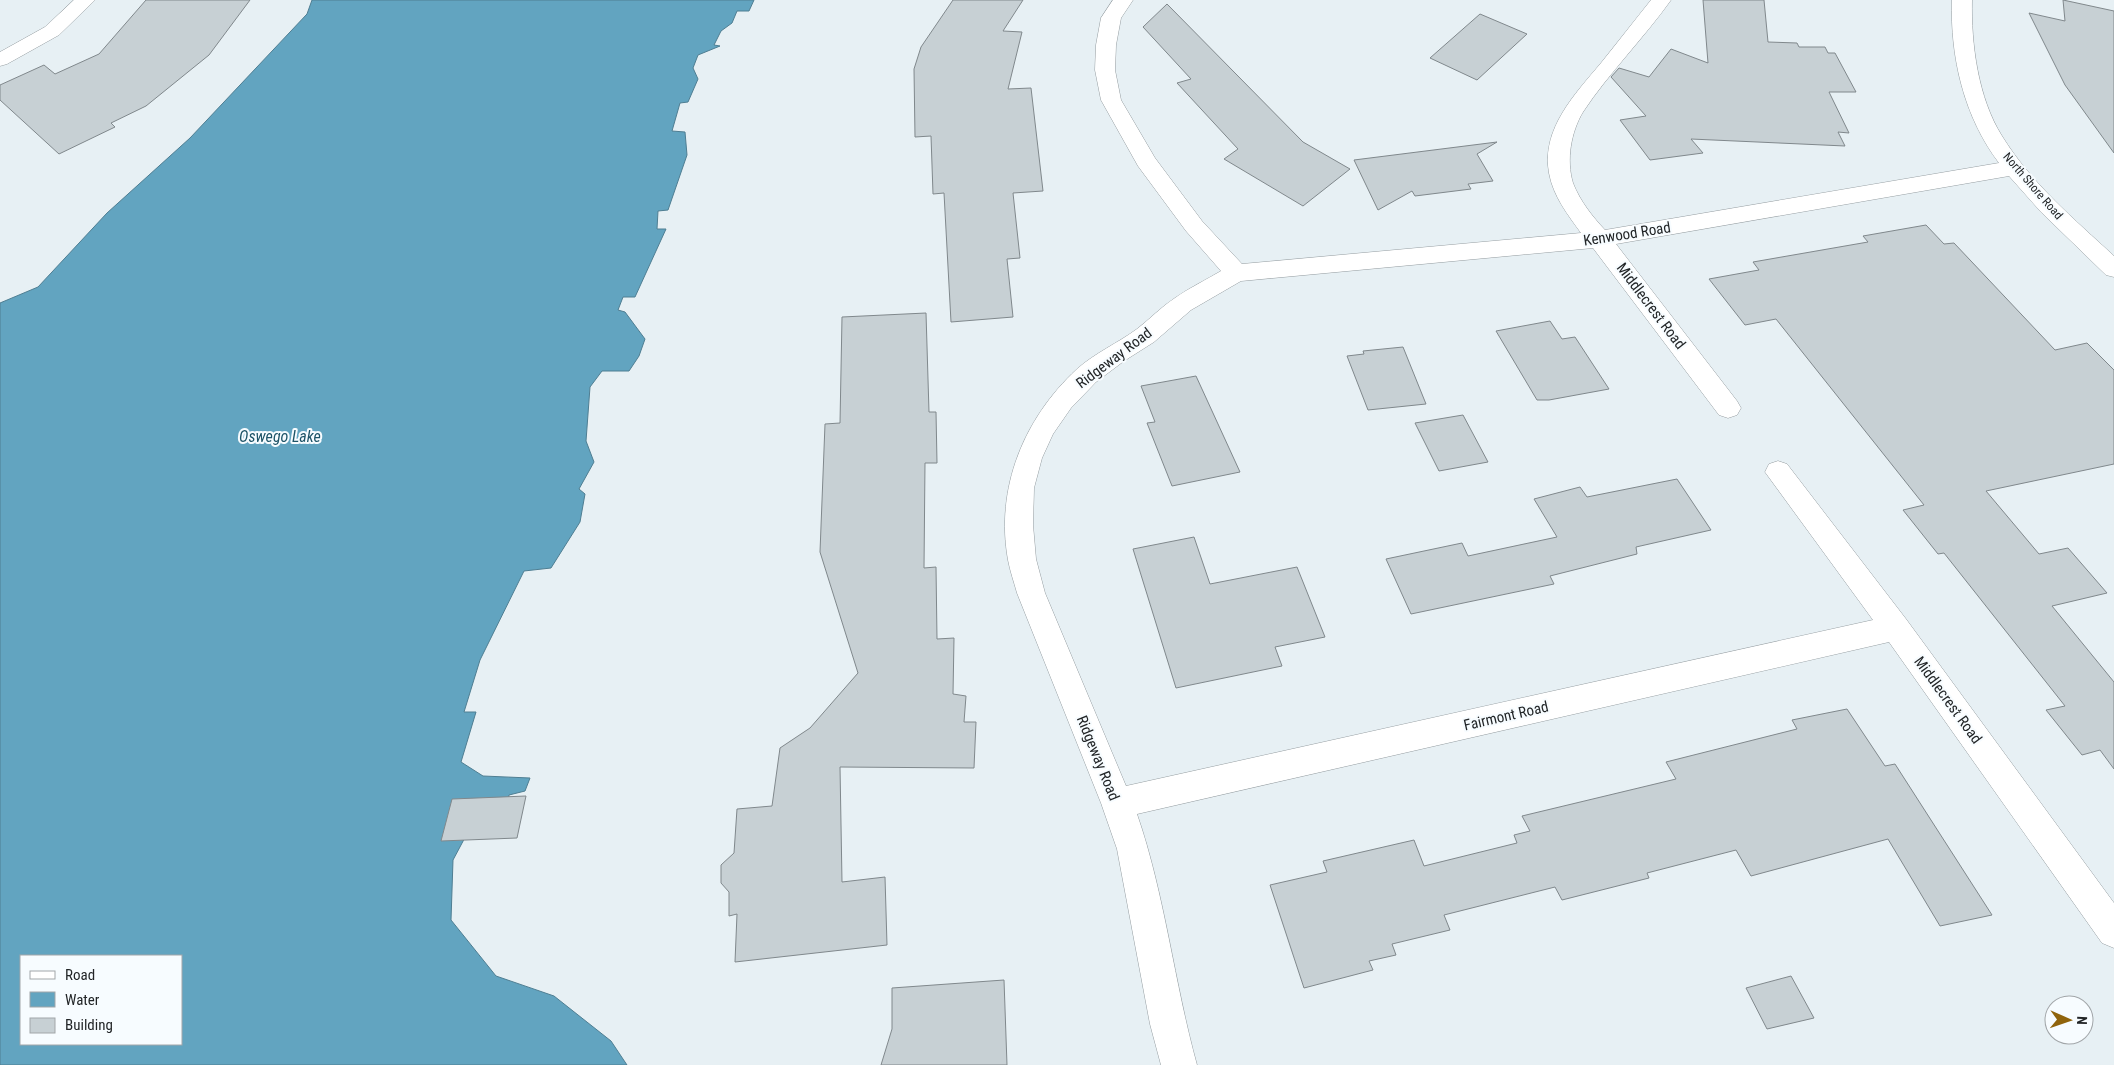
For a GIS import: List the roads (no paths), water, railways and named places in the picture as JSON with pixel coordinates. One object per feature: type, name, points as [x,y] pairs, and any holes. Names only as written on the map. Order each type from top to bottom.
[{"type":"street","points":[[0,60],[52,31],[85,0]]},
{"type":"street","points":[[1123,0],[1111,18],[1106,45],[1105,70],[1111,100],[1146,161],[1194,226],[1236,273]]},
{"type":"street","name":"Middlecrest Road","points":[[1661,0],[1574,110],[1565,126],[1559,150],[1561,181],[1571,204],[1601,240],[1728,408]]},
{"type":"street","name":"North Shore Road","points":[[1962,0],[1962,28],[1970,79],[1977,105],[1992,136],[2014,168],[2051,209],[2114,269]]},
{"type":"street","name":"Kenwood Road","points":[[1236,273],[1601,240],[2014,168]]},
{"type":"street","name":"Ridgeway Road","points":[[1179,1065],[1168,1024],[1133,849],[1117,803],[1031,593],[1022,559],[1019,525],[1021,488],[1029,458],[1042,429],[1062,401],[1087,375],[1115,354],[1145,336],[1183,304],[1236,273]]},
{"type":"street","name":"Middlecrest Road","points":[[1778,472],[1896,628],[2114,931]]},
{"type":"street","name":"Fairmont Road","points":[[1117,803],[1896,628]]},
{"type":"water","name":"Oswego Lake","points":[[312,0],[754,0],[749,11],[737,11],[732,23],[721,31],[714,45],[720,46],[698,55],[693,68],[698,79],[688,102],[680,103],[672,131],[685,132],[687,155],[668,210],[658,211],[657,229],[666,229],[635,297],[623,297],[618,310],[625,312],[645,339],[639,356],[629,371],[602,371],[590,387],[586,441],[594,462],[579,489],[585,494],[580,522],[551,568],[524,571],[480,660],[464,712],[476,712],[461,762],[483,776],[530,778],[525,791],[509,795],[504,821],[469,830],[453,860],[451,920],[496,976],[554,996],[611,1041],[627,1065],[0,1065],[0,303],[38,287],[107,213],[190,138],[307,14]]}]
